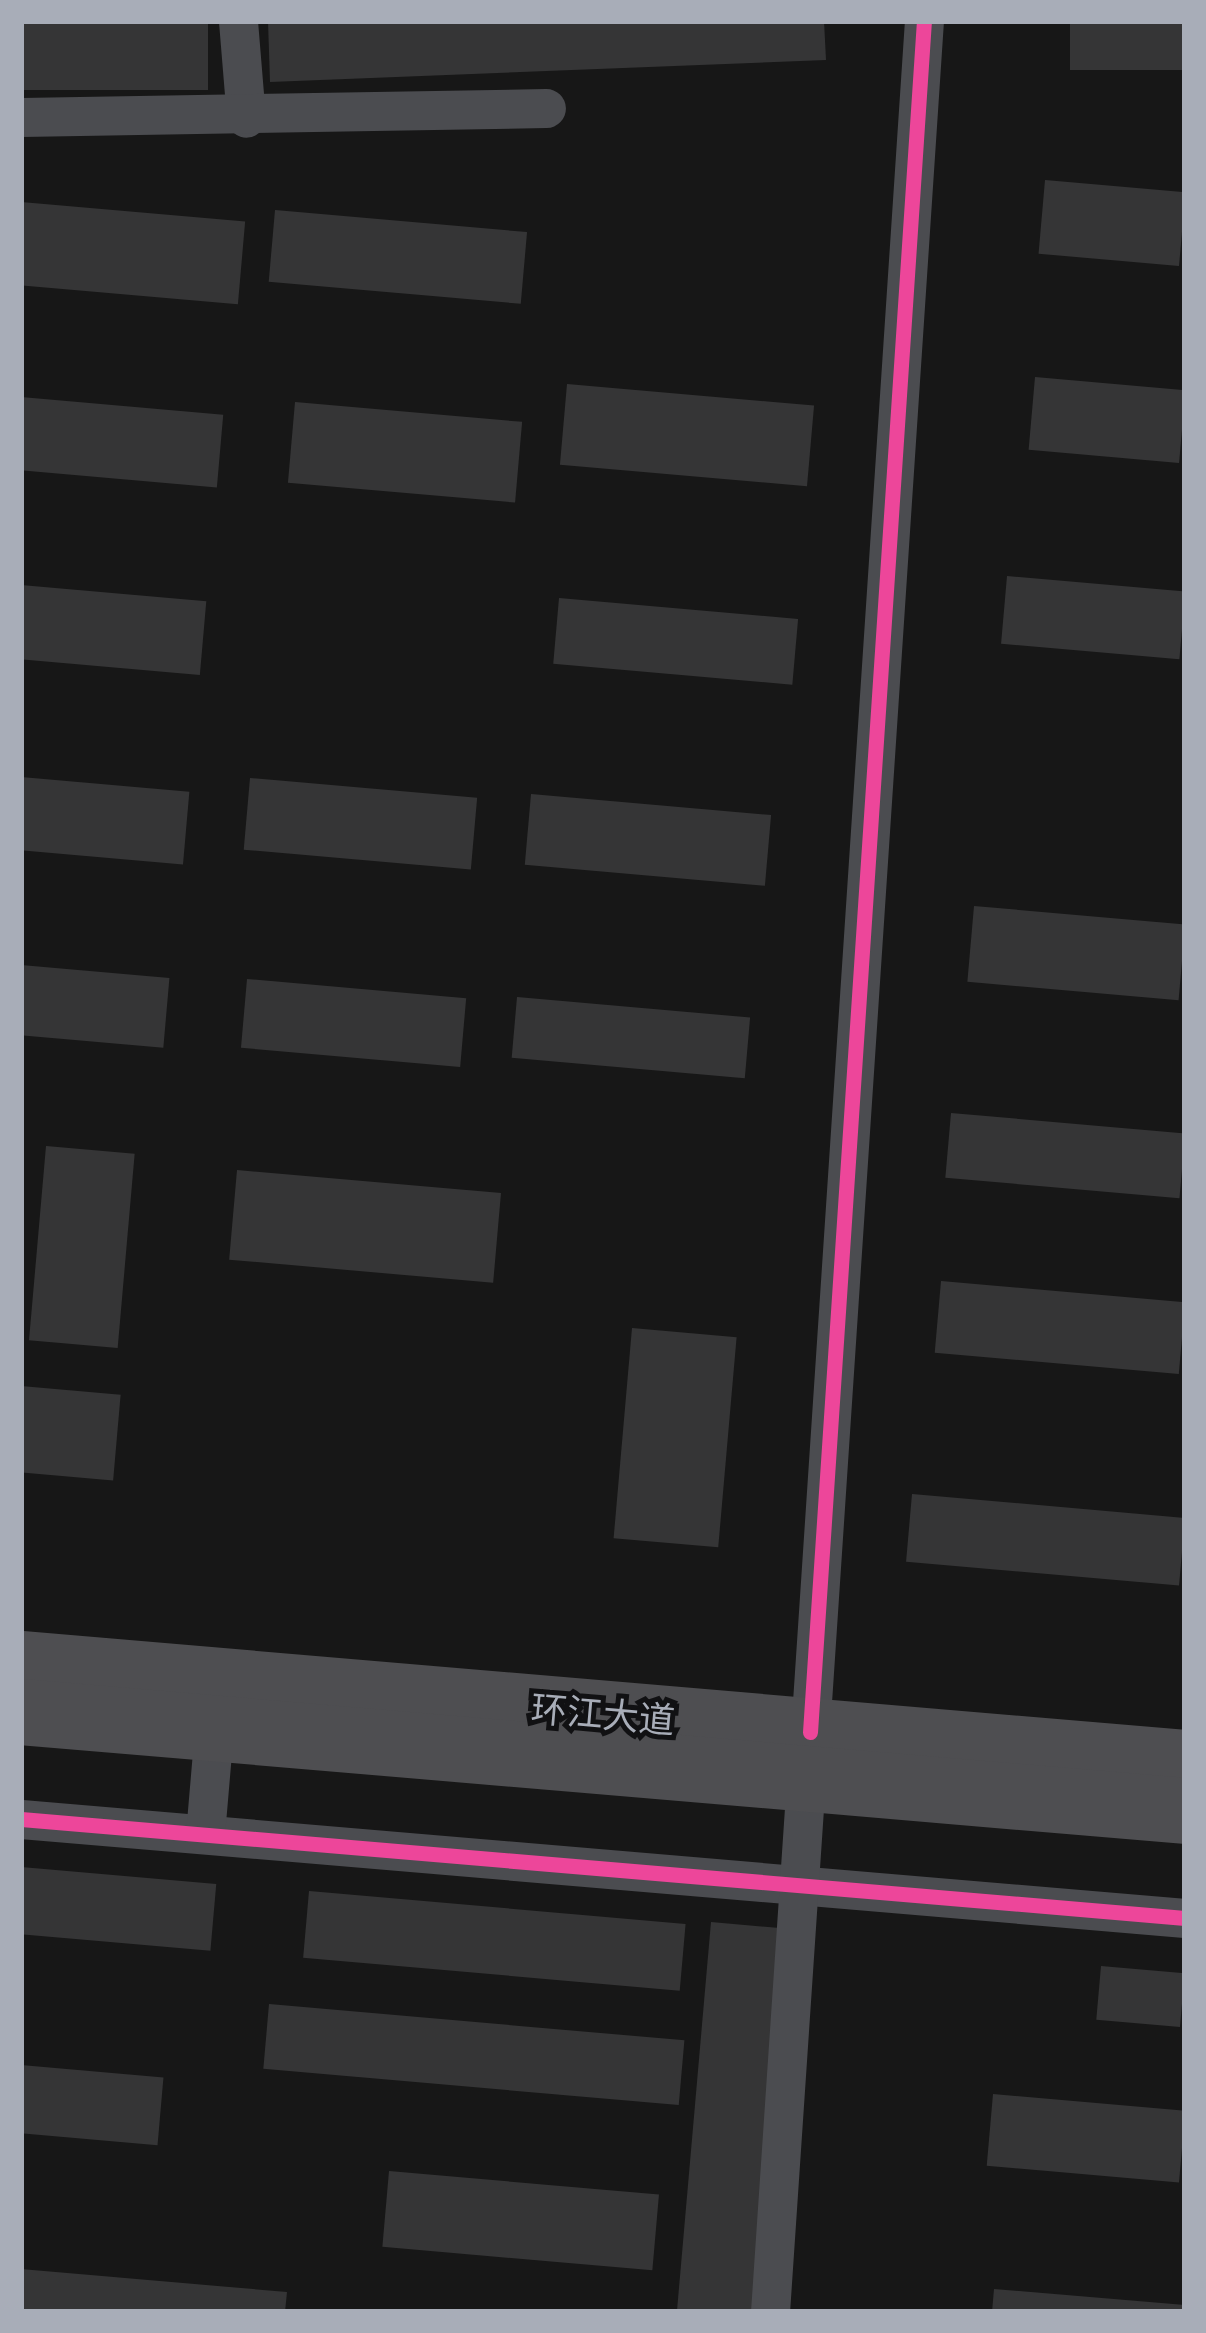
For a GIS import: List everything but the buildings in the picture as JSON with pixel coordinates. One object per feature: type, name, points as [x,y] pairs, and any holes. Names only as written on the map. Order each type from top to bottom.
[{"type":"highway","name":"环江大道","points":[[21,1664],[808,1755],[1185,1811]]},
{"type":"highway","name":"环江大道","points":[[21,1712],[214,1730],[808,1755],[1185,1763]]},
{"type":"street","points":[[238,21],[246,118]]},
{"type":"street","points":[[770,2312],[924,21]]},
{"type":"street","points":[[21,116],[246,118],[545,108]]},
{"type":"street","points":[[205,1834],[214,1730]]},
{"type":"street","points":[[21,1819],[1185,1918]]},
{"type":"cycle path","points":[[810,1732],[924,21]]},
{"type":"cycle path","points":[[21,1819],[1185,1918]]}]
